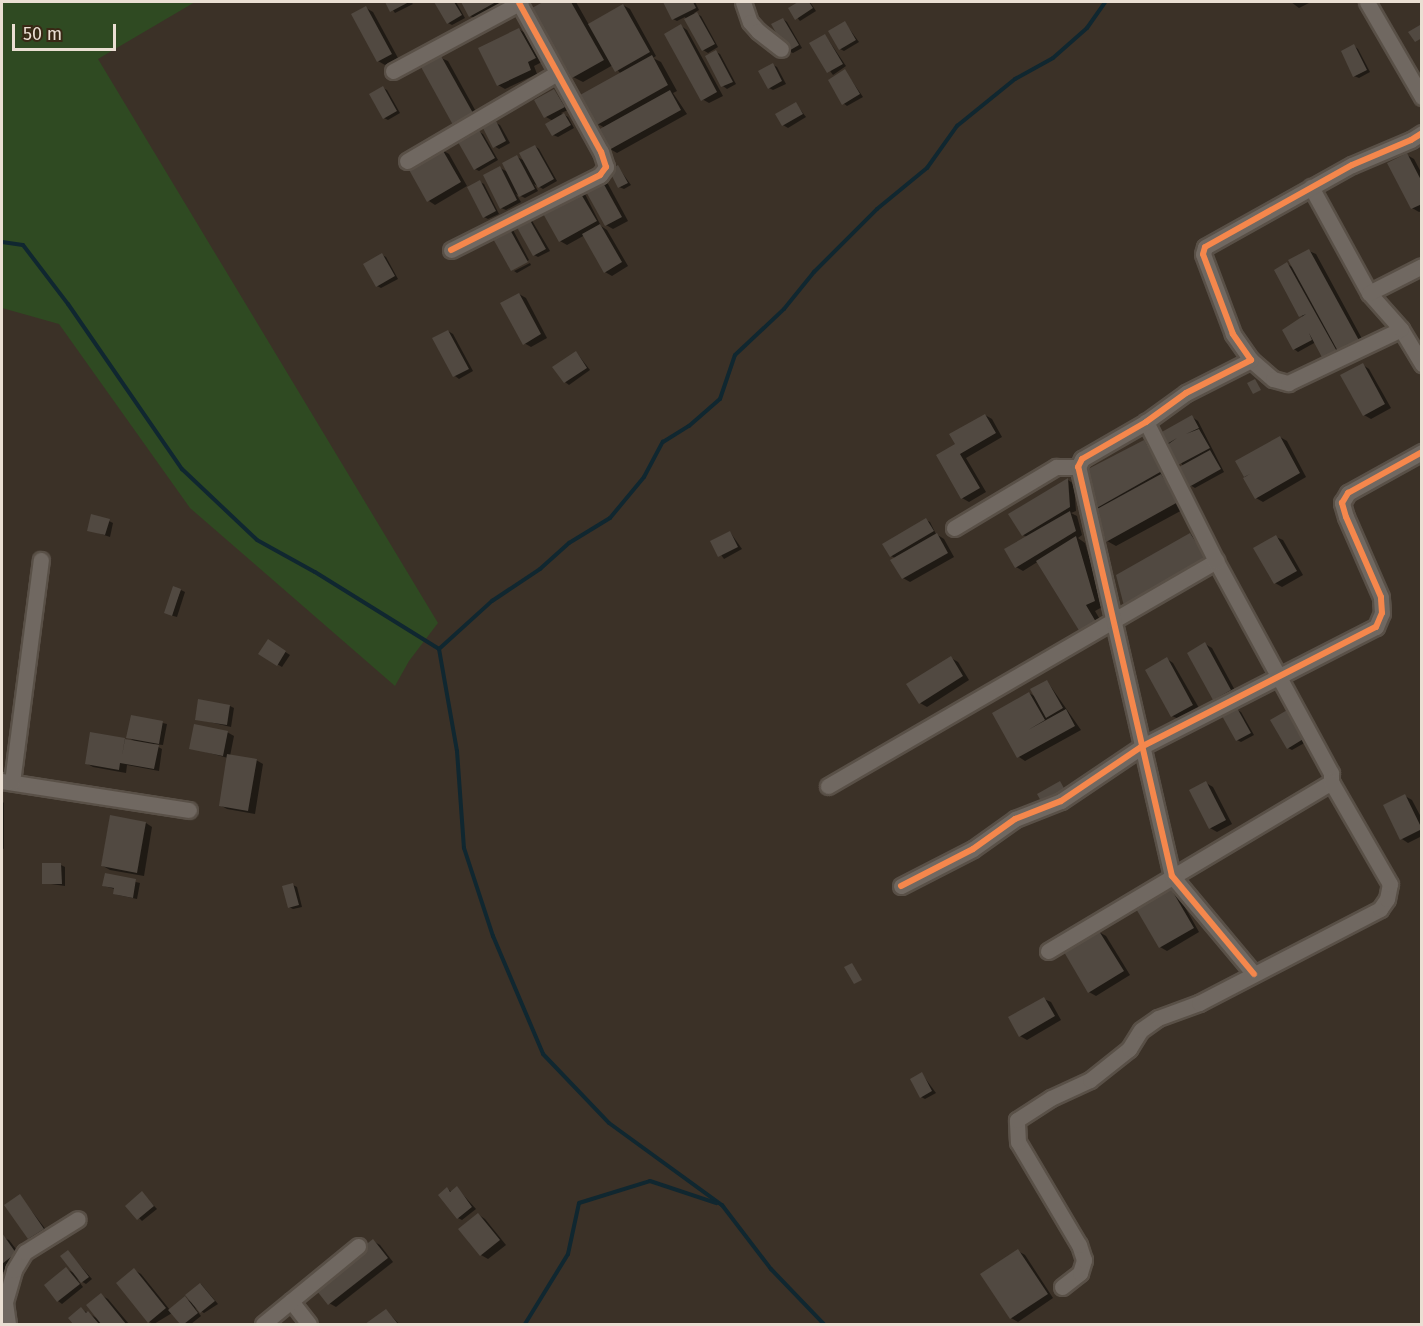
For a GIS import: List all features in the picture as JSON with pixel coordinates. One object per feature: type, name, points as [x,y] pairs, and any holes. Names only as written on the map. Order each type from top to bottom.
[{"type":"street","points":[[393,71],[520,2],[601,152],[606,167],[600,175],[451,250]]},
{"type":"street","points":[[743,2],[750,22],[781,49]]},
{"type":"street","points":[[1367,2],[1422,97]]},
{"type":"street","points":[[407,161],[557,73]]},
{"type":"street","points":[[1401,329],[1288,383],[1273,380],[1251,360],[1233,334],[1203,254],[1206,247],[1311,187],[1422,133]]},
{"type":"street","points":[[1311,187],[1369,293],[1401,329],[1422,363]]},
{"type":"street","points":[[1369,293],[1422,266]]},
{"type":"street","points":[[1251,360],[1199,384],[1146,422],[1082,459],[1078,467],[1172,876],[1254,974]]},
{"type":"street","points":[[1062,1287],[1080,1273],[1084,1260],[1079,1245],[1018,1143],[1017,1120],[1051,1098],[1090,1080],[1129,1049],[1141,1030],[1158,1018],[1199,1003],[1380,909],[1387,899],[1390,884],[1331,782],[1331,772],[1216,561],[1146,422]]},
{"type":"street","points":[[901,886],[973,849],[1015,819],[1061,801],[1142,747],[1376,627],[1382,613],[1381,597],[1342,503],[1348,493],[1422,452]]},
{"type":"street","points":[[954,528],[1056,467],[1078,467]]},
{"type":"street","points":[[41,560],[7,781],[189,810]]},
{"type":"street","points":[[828,786],[1216,561]]},
{"type":"street","points":[[1048,951],[1331,782]]},
{"type":"street","points":[[8,1324],[5,1302],[14,1270],[25,1252],[40,1240],[78,1220]]},
{"type":"street","points":[[263,1324],[358,1246]]},
{"type":"street","points":[[291,1301],[309,1324]]},
{"type":"green space","points":[[2,2],[195,2],[98,59],[438,623],[409,661],[395,686],[190,508],[59,324],[2,308]]},
{"type":"building","points":[[385,2],[409,2],[390,12]]},
{"type":"building","points":[[434,2],[454,2],[462,15],[447,24]]},
{"type":"building","points":[[461,2],[496,2],[469,17]]},
{"type":"building","points":[[543,2],[571,2],[604,60],[572,78],[532,8]]},
{"type":"building","points":[[663,2],[693,2],[696,8],[672,20]]},
{"type":"building","points":[[798,2],[809,2],[813,8],[795,20],[788,8]]},
{"type":"building","points":[[623,4],[650,52],[615,72],[588,24]]},
{"type":"building","points":[[366,6],[392,54],[377,62],[351,14]]},
{"type":"building","points":[[697,12],[715,44],[702,51],[684,19]]},
{"type":"building","points":[[783,18],[799,45],[787,52],[771,24]]},
{"type":"building","points":[[845,21],[856,40],[839,50],[828,31]]},
{"type":"building","points":[[681,24],[717,92],[701,101],[664,34]]},
{"type":"building","points":[[1420,25],[1422,38],[1415,42],[1408,32]]},
{"type":"building","points":[[519,28],[536,58],[528,62],[531,70],[497,86],[478,48]]},
{"type":"building","points":[[825,34],[843,64],[827,73],[809,43]]},
{"type":"building","points":[[1354,44],[1367,70],[1353,77],[1341,51]]},
{"type":"building","points":[[716,50],[733,82],[721,87],[705,56]]},
{"type":"building","points":[[652,55],[668,85],[597,125],[580,95]]},
{"type":"building","points":[[441,56],[473,113],[453,125],[421,67]]},
{"type":"building","points":[[773,63],[782,81],[768,89],[758,71]]},
{"type":"building","points":[[845,69],[860,94],[842,105],[828,80]]},
{"type":"building","points":[[383,86],[397,111],[383,119],[369,94]]},
{"type":"building","points":[[554,89],[565,107],[544,118],[534,100]]},
{"type":"building","points":[[670,90],[681,110],[609,150],[598,130]]},
{"type":"building","points":[[796,102],[803,114],[782,126],[775,114]]},
{"type":"building","points":[[564,113],[571,125],[552,136],[545,124]]},
{"type":"building","points":[[496,121],[506,141],[493,148],[483,128]]},
{"type":"building","points":[[479,130],[495,158],[474,170],[458,142]]},
{"type":"building","points":[[535,145],[554,179],[538,188],[519,153]]},
{"type":"building","points":[[442,149],[461,182],[427,202],[408,168]]},
{"type":"building","points":[[1407,153],[1422,182],[1422,204],[1411,209],[1387,163]]},
{"type":"building","points":[[517,155],[535,189],[519,197],[502,163]]},
{"type":"building","points":[[618,165],[628,183],[618,188],[609,170]]},
{"type":"building","points":[[500,166],[517,200],[500,209],[483,175]]},
{"type":"building","points":[[601,179],[622,217],[605,226],[584,188]]},
{"type":"building","points":[[480,180],[496,211],[483,218],[467,187]]},
{"type":"building","points":[[578,189],[597,221],[559,242],[541,210]]},
{"type":"building","points":[[527,215],[546,249],[533,256],[514,222]]},
{"type":"building","points":[[600,224],[622,262],[604,273],[582,234]]},
{"type":"building","points":[[508,226],[528,262],[511,271],[491,235]]},
{"type":"building","points":[[1309,249],[1361,344],[1340,355],[1288,260]]},
{"type":"building","points":[[382,253],[395,276],[376,287],[363,264]]},
{"type":"building","points":[[1287,262],[1339,355],[1325,363],[1309,333],[1312,340],[1293,350],[1282,330],[1306,314],[1299,317],[1274,270]]},
{"type":"building","points":[[519,293],[541,334],[523,345],[500,303]]},
{"type":"building","points":[[448,330],[469,369],[453,377],[432,338]]},
{"type":"building","points":[[576,351],[587,368],[564,383],[552,367]]},
{"type":"building","points":[[1363,363],[1385,404],[1363,416],[1340,375]]},
{"type":"building","points":[[1255,379],[1261,390],[1253,394],[1247,383]]},
{"type":"building","points":[[985,414],[996,433],[960,454],[980,488],[961,499],[936,455],[955,444],[949,434]]},
{"type":"building","points":[[1192,415],[1199,428],[1186,434],[1199,429],[1210,448],[1178,465],[1167,445],[1177,438],[1167,444],[1160,433]]},
{"type":"building","points":[[1280,436],[1300,473],[1255,499],[1243,478],[1250,474],[1244,477],[1235,461]]},
{"type":"building","points":[[1144,440],[1162,471],[1095,509],[1084,483],[1088,469]]},
{"type":"building","points":[[1210,450],[1221,469],[1189,487],[1179,467]]},
{"type":"building","points":[[1161,474],[1178,502],[1106,542],[1097,509]]},
{"type":"building","points":[[1068,478],[1070,507],[1022,536],[1008,514]]},
{"type":"building","points":[[1070,511],[1076,531],[1015,568],[1004,549]]},
{"type":"building","points":[[91,514],[110,519],[105,535],[87,531]]},
{"type":"building","points":[[926,518],[934,531],[890,557],[882,544]]},
{"type":"building","points":[[730,531],[738,547],[718,557],[710,541]]},
{"type":"building","points":[[937,533],[948,553],[902,579],[890,560]]},
{"type":"building","points":[[1190,533],[1207,559],[1124,606],[1116,575]]},
{"type":"building","points":[[1276,535],[1297,571],[1274,584],[1253,548]]},
{"type":"building","points":[[1076,536],[1095,601],[1086,605],[1096,622],[1080,632],[1036,561]]},
{"type":"building","points":[[173,586],[181,589],[172,616],[164,613]]},
{"type":"building","points":[[268,639],[286,651],[277,666],[258,654]]},
{"type":"building","points":[[1205,642],[1231,690],[1213,700],[1187,653]]},
{"type":"building","points":[[951,656],[963,676],[919,704],[906,684]]},
{"type":"building","points":[[1167,657],[1193,705],[1171,717],[1145,670]]},
{"type":"building","points":[[1047,680],[1063,708],[1046,718],[1030,689]]},
{"type":"building","points":[[1029,692],[1045,720],[1028,730],[1066,709],[1075,726],[1017,758],[992,713]]},
{"type":"building","points":[[198,699],[230,705],[227,725],[195,720]]},
{"type":"building","points":[[1237,708],[1251,733],[1236,741],[1222,716]]},
{"type":"building","points":[[1289,709],[1305,738],[1287,749],[1270,720]]},
{"type":"building","points":[[131,715],[163,721],[159,744],[126,738]]},
{"type":"building","points":[[194,724],[228,731],[223,756],[189,749]]},
{"type":"building","points":[[90,732],[125,738],[122,756],[125,739],[159,745],[154,769],[120,763],[119,770],[85,764]]},
{"type":"building","points":[[227,754],[257,759],[248,811],[219,806]]},
{"type":"building","points":[[1060,781],[1065,790],[1042,803],[1037,794]]},
{"type":"building","points":[[1206,781],[1226,820],[1209,829],[1189,790]]},
{"type":"building","points":[[1405,794],[1422,829],[1400,840],[1383,805]]},
{"type":"building","points":[[110,815],[146,822],[137,873],[101,866]]},
{"type":"building","points":[[42,863],[61,863],[62,884],[42,884]]},
{"type":"building","points":[[105,873],[136,879],[133,898],[113,894],[114,888],[102,886]]},
{"type":"building","points":[[293,883],[299,905],[288,908],[282,886]]},
{"type":"building","points":[[1170,887],[1194,928],[1159,948],[1135,907]]},
{"type":"building","points":[[1099,931],[1124,971],[1088,993],[1064,952]]},
{"type":"building","points":[[852,963],[862,980],[854,984],[844,967]]},
{"type":"building","points":[[1044,997],[1055,1016],[1019,1037],[1008,1017]]},
{"type":"building","points":[[922,1072],[932,1091],[920,1098],[910,1079]]},
{"type":"building","points":[[457,1186],[472,1207],[457,1219],[438,1195],[447,1187],[450,1192]]},
{"type":"building","points":[[142,1191],[154,1206],[137,1220],[125,1206]]},
{"type":"building","points":[[20,1194],[44,1229],[28,1239],[4,1205]]},
{"type":"building","points":[[478,1213],[500,1240],[480,1256],[458,1229]]},
{"type":"building","points":[[2,1233],[16,1253],[2,1264]]},
{"type":"building","points":[[373,1239],[388,1258],[328,1305],[313,1286]]},
{"type":"building","points":[[1018,1249],[1048,1294],[1010,1319],[980,1274]]},
{"type":"building","points":[[68,1250],[89,1277],[81,1283],[60,1256]]},
{"type":"building","points":[[66,1267],[80,1284],[57,1302],[44,1285]]},
{"type":"building","points":[[134,1268],[166,1308],[148,1323],[116,1283]]},
{"type":"building","points":[[200,1283],[215,1301],[200,1313],[185,1295]]},
{"type":"building","points":[[101,1293],[126,1324],[101,1324],[86,1305]]},
{"type":"building","points":[[185,1296],[198,1313],[184,1324],[180,1324],[168,1310]]},
{"type":"building","points":[[81,1307],[86,1313],[88,1311],[99,1324],[73,1324],[68,1318]]},
{"type":"building","points":[[386,1309],[398,1324],[365,1324]]},
{"type":"waterway","points":[[439,649],[492,601],[540,569],[569,543],[610,518],[644,477],[663,442],[689,426],[720,399],[735,355],[784,309],[814,272],[877,209],[927,168],[957,126],[1015,79],[1053,58],[1087,28],[1105,2]]},
{"type":"waterway","points":[[2,242],[23,245],[68,304],[182,469],[257,540],[315,572],[439,649],[457,751],[464,848],[493,936],[543,1054],[609,1123],[722,1205],[771,1269],[824,1324]]},
{"type":"waterway","points":[[525,1324],[568,1254],[579,1203],[650,1181],[716,1203]]},
{"type":"cycle path","points":[[451,250],[600,175],[606,167],[601,152],[519,3]]},
{"type":"cycle path","points":[[1254,974],[1172,876],[1078,467],[1082,459],[1146,422],[1186,393],[1251,360],[1233,334],[1203,254],[1205,247],[1352,165],[1422,133]]},
{"type":"cycle path","points":[[901,886],[973,849],[1015,819],[1061,801],[1141,747],[1376,627],[1382,613],[1381,597],[1342,503],[1348,493],[1422,452]]}]
